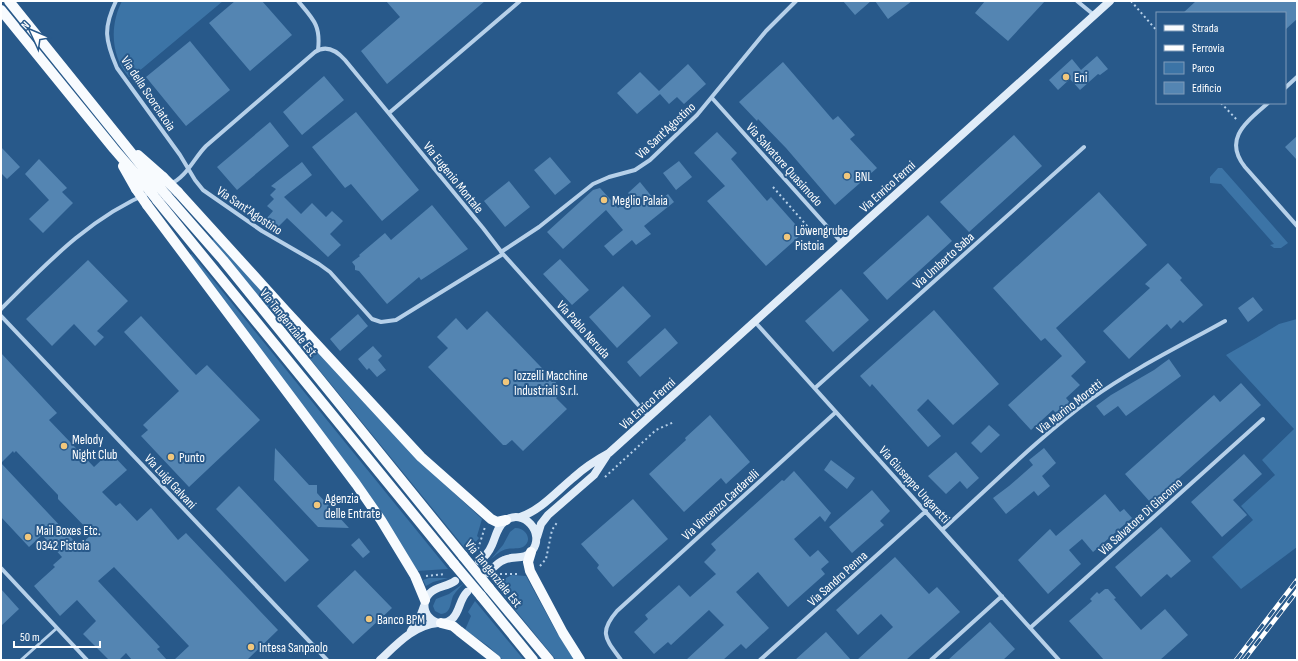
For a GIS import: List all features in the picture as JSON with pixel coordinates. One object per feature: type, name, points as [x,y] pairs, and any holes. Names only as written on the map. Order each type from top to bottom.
[{"type":"main road","name":"Via Tangenziale Est","points":[[9,1],[40,38],[118,146]]},
{"type":"main road","name":"Via Tangenziale Est","points":[[1,10],[150,183],[167,196],[223,260],[549,660]]},
{"type":"main road","points":[[118,146],[145,160],[150,183],[147,205],[356,484],[381,520],[415,576],[424,603]]},
{"type":"main road","name":"Via Tangenziale Est","points":[[150,183],[157,200],[533,660]]},
{"type":"main road","points":[[150,183],[178,192],[433,469],[494,522],[506,520]]},
{"type":"main road","points":[[531,552],[528,562],[530,571],[563,633],[580,660]]},
{"type":"main road","points":[[441,623],[453,626],[459,630],[496,660]]},
{"type":"street","name":"Via della Scorciatoia","points":[[116,1],[106,32],[112,55],[124,79],[188,168]]},
{"type":"street","points":[[1,309],[61,250],[83,231],[104,216],[134,199],[178,181],[206,146],[318,50],[319,40],[317,27],[312,18],[298,1]]},
{"type":"street","points":[[389,113],[520,1]]},
{"type":"street","name":"Via Sant'Agostino","points":[[188,168],[200,185],[214,199],[262,231],[330,272],[368,315],[376,321],[388,322],[396,320],[502,253],[539,227],[592,184],[609,177],[635,170],[650,160],[697,115],[766,31],[796,1]]},
{"type":"street","points":[[1077,1],[1094,16]]},
{"type":"street","name":"Via Enrico Fermi","points":[[506,520],[529,514],[539,508],[586,467],[609,453],[1110,1]]},
{"type":"street","name":"Via Eugenio Montale","points":[[318,50],[326,48],[340,55],[502,253]]},
{"type":"street","points":[[1286,87],[1297,77]]},
{"type":"street","name":"Via Salvatore Quasimodo","points":[[712,98],[842,243]]},
{"type":"street","points":[[1267,104],[1242,127],[1238,134],[1236,151],[1241,162],[1297,226]]},
{"type":"street","name":"Via Umberto Saba","points":[[815,388],[1084,146]]},
{"type":"street","name":"Via Pablo Neruda","points":[[502,253],[649,417]]},
{"type":"street","name":"Via Luigi Galvani","points":[[1,316],[327,660]]},
{"type":"street","name":"Via Marino Moretti","points":[[942,530],[1044,438],[1092,399],[1127,375],[1225,321]]},
{"type":"street","name":"Via Giuseppe Ungaretti","points":[[755,322],[1059,660]]},
{"type":"street","name":"Via Vincenzo Cardarelli","points":[[621,660],[606,639],[609,622],[617,611],[836,412]]},
{"type":"street","name":"Via Salvatore Di Giacomo","points":[[1030,628],[1263,419]]},
{"type":"street","name":"Via Enrico Fermi","points":[[531,552],[536,545],[541,524],[548,515],[594,475],[609,453]]},
{"type":"street","name":"Via Sandro Penna","points":[[760,660],[926,511]]},
{"type":"street","points":[[520,517],[532,525],[537,534],[537,539]]},
{"type":"street","points":[[479,561],[489,552],[500,527],[506,520]]},
{"type":"street","points":[[491,574],[505,559],[522,558],[531,552]]},
{"type":"street","points":[[1,568],[87,660]]},
{"type":"street","points":[[410,633],[420,617],[424,603],[434,590],[455,581]]},
{"type":"street","points":[[380,660],[410,633],[426,625],[449,621],[453,618],[459,609],[461,600],[466,592]]},
{"type":"street","points":[[931,660],[1002,596]]},
{"type":"street","points":[[424,603],[429,617],[432,620],[441,623]]},
{"type":"lane","points":[[21,660],[57,628]]},
{"type":"path","points":[[1131,1],[1156,30]]},
{"type":"path","points":[[1222,104],[1242,127]]},
{"type":"path","points":[[773,187],[809,228]]},
{"type":"path","points":[[600,482],[656,430],[662,426],[674,422]]},
{"type":"path","points":[[478,549],[488,517]]},
{"type":"path","points":[[491,574],[522,574],[537,568],[546,559],[552,530],[561,517]]},
{"type":"path","points":[[415,576],[448,574]]},
{"type":"green space","points":[[122,1],[223,1],[132,77],[129,77],[118,60],[114,40],[115,20]]},
{"type":"green space","points":[[1218,168],[1222,168],[1288,243],[1281,248],[1274,248],[1270,245],[1274,244],[1221,184],[1210,183],[1210,177]]},
{"type":"green space","points":[[214,238],[426,467],[482,519],[477,536],[479,538],[468,552],[212,241]]},
{"type":"green space","points":[[192,254],[448,569],[417,571],[190,255]]},
{"type":"green space","points":[[1297,319],[1297,547],[1241,589],[1212,557],[1253,520],[1241,506],[1275,475],[1262,460],[1294,429],[1226,355],[1279,324]]},
{"type":"green space","points":[[515,528],[519,528],[527,534],[528,541],[526,544],[521,548],[503,550],[491,559],[503,545],[510,532]]},
{"type":"green space","points":[[512,575],[526,576],[557,633],[575,660],[556,660],[494,584]]},
{"type":"green space","points":[[429,578],[448,578],[433,582],[426,586],[423,580]]},
{"type":"green space","points":[[464,583],[453,596],[450,608],[447,612],[441,614],[435,611],[433,606],[436,599],[449,594]]},
{"type":"green space","points":[[475,601],[524,660],[503,660],[488,646],[465,630],[471,616],[468,612]]},
{"type":"building","points":[[235,1],[262,1],[292,35],[250,71],[209,23]]},
{"type":"building","points":[[386,1],[485,1],[387,84],[361,51],[400,17]]},
{"type":"building","points":[[843,1],[871,1],[855,15]]},
{"type":"building","points":[[875,1],[912,1],[888,19]]},
{"type":"building","points":[[985,1],[1045,1],[1008,41],[975,13]]},
{"type":"building","points":[[1196,1],[1297,1],[1297,19],[1286,29],[1286,12],[1184,12]]},
{"type":"building","points":[[190,41],[230,90],[186,126],[146,77]]},
{"type":"building","points":[[1097,56],[1108,69],[1100,75],[1098,74],[1080,90],[1070,79],[1058,90],[1049,80],[1072,59],[1081,70]]},
{"type":"building","points":[[783,62],[833,120],[838,116],[855,135],[850,139],[877,168],[835,205],[786,148],[739,102]]},
{"type":"building","points":[[688,64],[706,84],[684,104],[677,97],[669,104],[660,94],[637,114],[617,93],[640,72],[659,91]]},
{"type":"building","points":[[324,76],[344,100],[302,135],[283,112]]},
{"type":"building","points":[[356,112],[419,190],[382,221],[351,184],[345,188],[312,147]]},
{"type":"building","points":[[270,122],[289,146],[237,190],[217,167]]},
{"type":"building","points":[[717,132],[737,153],[731,159],[767,201],[771,197],[803,233],[766,266],[707,201],[725,186],[694,153]]},
{"type":"building","points":[[1014,135],[1042,166],[969,232],[940,202]]},
{"type":"building","points":[[1297,136],[1297,160],[1285,147]]},
{"type":"building","points":[[1,147],[20,167],[7,179],[1,173]]},
{"type":"building","points":[[550,157],[571,182],[555,195],[534,170]]},
{"type":"building","points":[[39,159],[67,188],[62,192],[73,203],[43,233],[29,219],[49,200],[25,174]]},
{"type":"building","points":[[679,161],[692,177],[676,190],[663,173]]},
{"type":"building","points":[[302,162],[312,175],[284,197],[301,214],[312,203],[326,217],[332,211],[343,221],[330,234],[341,245],[328,257],[287,218],[277,228],[267,218],[273,211],[267,206],[274,199],[270,195],[276,189],[271,186]]},
{"type":"building","points":[[509,181],[530,207],[505,227],[484,201]]},
{"type":"building","points":[[640,182],[657,203],[668,194],[674,202],[644,226],[651,234],[636,245],[632,240],[613,256],[604,246],[623,230],[606,210],[563,249],[547,232],[593,190],[600,188],[618,208],[631,196],[628,193]]},
{"type":"building","points":[[1099,192],[1147,245],[1056,328],[1086,362],[1071,376],[1080,385],[1066,398],[1071,404],[1058,415],[1053,410],[1031,430],[1008,405],[1062,356],[1045,338],[1041,341],[993,288]]},
{"type":"building","points":[[432,205],[468,249],[421,280],[419,277],[387,304],[359,271],[355,270],[355,266],[352,262],[385,233],[391,240]]},
{"type":"building","points":[[928,215],[952,241],[887,300],[863,273]]},
{"type":"building","points":[[560,259],[589,290],[572,305],[543,274]]},
{"type":"building","points":[[88,260],[128,301],[97,331],[104,337],[95,346],[74,324],[52,346],[26,319]]},
{"type":"building","points":[[1168,263],[1182,278],[1180,280],[1203,305],[1183,323],[1180,320],[1171,329],[1167,324],[1129,359],[1103,331],[1150,288],[1145,284]]},
{"type":"building","points":[[623,286],[651,316],[617,348],[589,317]]},
{"type":"building","points":[[841,289],[869,320],[833,352],[805,321]]},
{"type":"building","points":[[1253,297],[1263,310],[1248,322],[1238,308]]},
{"type":"building","points":[[934,310],[999,384],[953,425],[928,399],[917,410],[941,436],[928,447],[872,384],[870,387],[860,376]]},
{"type":"building","points":[[487,311],[564,391],[556,398],[567,409],[523,451],[512,440],[506,445],[503,445],[428,367],[448,348],[437,337],[456,318],[467,330]]},
{"type":"building","points":[[358,314],[368,326],[340,351],[330,339]]},
{"type":"building","points":[[141,316],[196,375],[207,365],[260,420],[189,487],[141,436],[148,430],[143,425],[179,391],[124,332]]},
{"type":"building","points":[[665,328],[678,343],[640,377],[627,362]]},
{"type":"building","points":[[373,346],[382,356],[378,360],[386,370],[377,377],[369,368],[367,370],[358,359]]},
{"type":"building","points":[[1,353],[57,413],[49,420],[94,467],[110,452],[127,470],[102,492],[116,506],[120,503],[137,521],[151,508],[178,540],[186,533],[278,630],[247,660],[174,660],[189,646],[114,567],[98,581],[160,647],[157,649],[167,660],[132,660],[126,653],[119,660],[109,660],[83,634],[96,621],[77,600],[60,616],[34,586],[55,567],[53,565],[62,557],[42,535],[29,547],[1,517]],"holes":[[[13,451],[14,453],[16,451],[58,495],[58,499],[92,534],[79,546],[1,463]]]},
{"type":"building","points":[[1169,359],[1181,376],[1126,416],[1118,406],[1104,416],[1096,406],[1111,395],[1154,370]]},
{"type":"building","points":[[1241,383],[1261,405],[1151,503],[1125,474],[1214,395],[1220,402]]},
{"type":"building","points":[[710,415],[750,462],[726,484],[721,478],[684,512],[649,474],[686,440],[685,438]]},
{"type":"building","points":[[989,425],[1000,435],[981,453],[971,443]]},
{"type":"building","points":[[275,448],[309,485],[317,485],[317,493],[349,528],[318,527],[274,480]]},
{"type":"building","points":[[1044,448],[1056,463],[1042,476],[1050,486],[1038,496],[1034,491],[1006,514],[993,498],[1033,465],[1029,460]]},
{"type":"building","points":[[956,452],[979,478],[967,489],[960,481],[946,494],[928,476]]},
{"type":"building","points":[[1244,454],[1262,474],[1233,500],[1247,515],[1222,537],[1191,502]]},
{"type":"building","points":[[831,460],[855,478],[847,489],[824,470]]},
{"type":"building","points":[[794,471],[831,513],[825,522],[820,516],[794,539],[810,557],[818,550],[829,562],[821,569],[825,574],[788,607],[758,572],[736,592],[769,628],[746,649],[741,644],[723,660],[686,660],[724,625],[709,610],[671,645],[668,642],[654,654],[634,632],[648,619],[645,615],[679,585],[690,597],[716,574],[704,562],[716,550],[711,544]]},
{"type":"building","points":[[239,486],[309,560],[285,582],[216,509]]},
{"type":"building","points":[[872,490],[890,511],[880,521],[884,525],[852,553],[829,527]]},
{"type":"building","points":[[1105,494],[1120,512],[1124,509],[1132,518],[1093,552],[1082,539],[1069,550],[1081,564],[1048,594],[1018,560],[1050,529],[1056,536]]},
{"type":"building","points":[[633,499],[668,539],[613,587],[597,568],[599,565],[581,544]]},
{"type":"building","points":[[1161,527],[1191,561],[1171,578],[1167,574],[1141,597],[1115,567]]},
{"type":"building","points":[[359,538],[370,552],[363,558],[351,545]]},
{"type":"building","points":[[895,557],[929,594],[937,587],[960,612],[906,660],[857,660],[893,627],[881,614],[858,635],[836,610]]},
{"type":"building","points":[[355,570],[392,608],[353,644],[317,606]]},
{"type":"building","points":[[1,589],[19,609],[1,626]]},
{"type":"building","points":[[1105,589],[1108,589],[1116,598],[1114,599],[1141,630],[1165,609],[1188,635],[1160,660],[1104,660],[1069,621],[1092,601],[1090,599],[1097,592],[1099,594]]},
{"type":"building","points":[[990,622],[1015,649],[1003,660],[948,660]]},
{"type":"building","points":[[826,632],[851,660],[795,660]]},
{"type":"railway","points":[[1236,660],[1297,580]]},
{"type":"railway","points":[[1244,660],[1297,591]]},
{"type":"place","name":"Eni","points":[[1066,77]]},
{"type":"place","name":"BNL","points":[[847,176]]},
{"type":"place","name":"Meglio Palaia","points":[[604,200]]},
{"type":"place","name":"Löwengrube Pistoia","points":[[787,237]]},
{"type":"place","name":"Iozzelli Macchine Industriali S.r.l.","points":[[506,382]]},
{"type":"place","name":"Melody Night Club","points":[[64,446]]},
{"type":"place","name":"Punto","points":[[171,457]]},
{"type":"place","name":"Agenzia delle Entrate","points":[[317,505]]},
{"type":"place","name":"Mail Boxes Etc. 0342 Pistoia","points":[[28,537]]},
{"type":"place","name":"Banco BPM","points":[[369,619]]},
{"type":"place","name":"Intesa Sanpaolo","points":[[251,647]]}]
